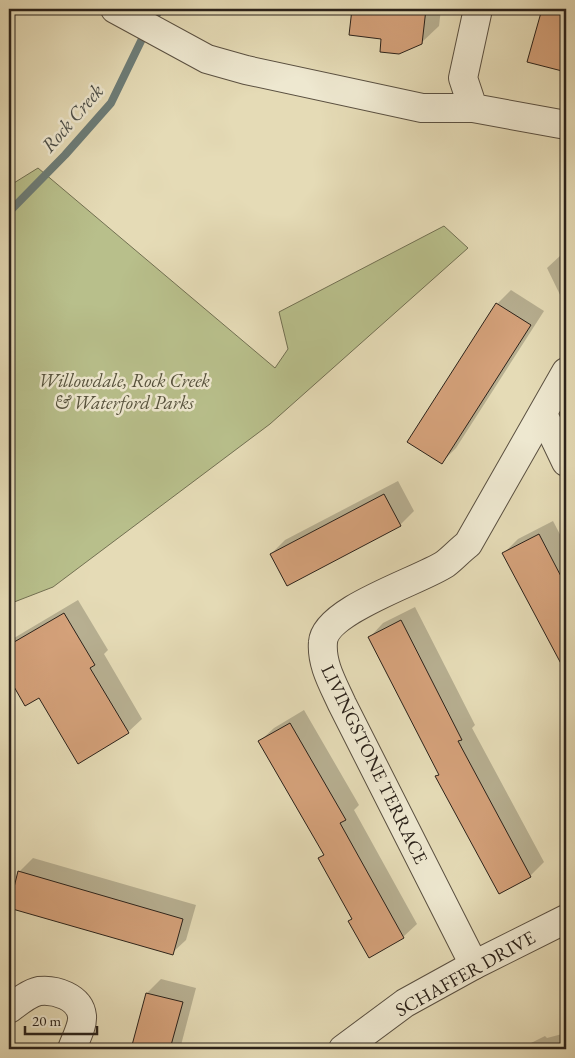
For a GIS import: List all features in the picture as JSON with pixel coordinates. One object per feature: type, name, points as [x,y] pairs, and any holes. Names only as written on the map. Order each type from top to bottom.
[{"type":"street","points":[[473,108],[464,78],[478,9]]},
{"type":"street","points":[[122,13],[208,58],[255,72],[422,108],[473,108],[566,125]]},
{"type":"street","name":"LIVINGSTONE TERRACE","points":[[474,965],[342,704],[323,660],[323,640],[330,627],[345,614],[444,564],[468,544],[566,372]]},
{"type":"street","points":[[542,414],[566,462]]},
{"type":"street","name":"SCHAFFER DRIVE","points":[[343,1049],[405,1003],[474,965],[566,919]]},
{"type":"street","points":[[9,1008],[37,991],[64,995],[72,999],[79,1006],[82,1017],[72,1049]]},
{"type":"green space","name":"Willowdale, Rock Creek & Waterford Parks","points":[[38,168],[275,368],[288,349],[279,312],[444,226],[468,248],[270,424],[53,587],[9,604],[9,186]]},
{"type":"building","points":[[352,9],[426,9],[422,44],[399,54],[380,52],[381,39],[349,35]]},
{"type":"building","points":[[542,9],[566,9],[566,72],[527,62]]},
{"type":"building","points":[[496,303],[531,325],[442,464],[407,442]]},
{"type":"building","points":[[384,494],[401,526],[287,586],[270,554]]},
{"type":"building","points":[[539,534],[566,586],[566,673],[502,553]]},
{"type":"building","points":[[64,613],[95,665],[90,668],[129,733],[78,764],[39,698],[25,706],[9,678],[9,645]]},
{"type":"building","points":[[401,620],[462,740],[458,741],[531,877],[499,894],[435,776],[439,775],[368,637]]},
{"type":"building","points":[[290,723],[346,820],[340,823],[404,938],[369,958],[348,921],[352,919],[318,858],[324,855],[258,741]]},
{"type":"building","points":[[18,871],[183,919],[173,955],[9,908]]},
{"type":"building","points":[[146,993],[183,1002],[170,1049],[131,1049]]},
{"type":"waterway","name":"Rock Creek","points":[[9,212],[65,155],[111,103],[142,39],[160,9]]}]
